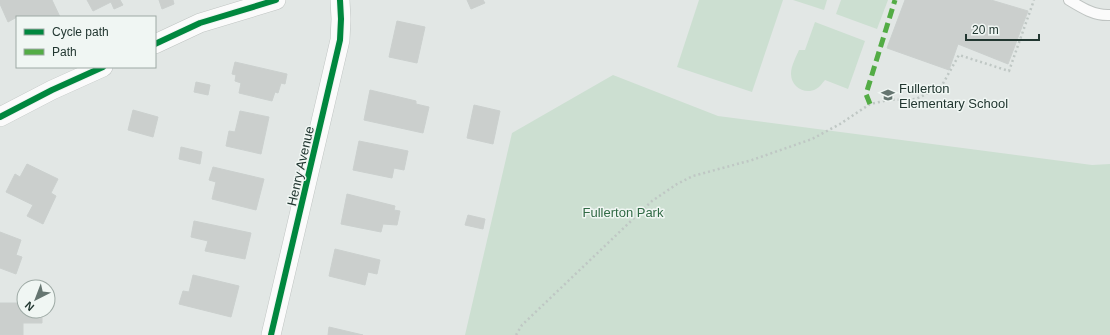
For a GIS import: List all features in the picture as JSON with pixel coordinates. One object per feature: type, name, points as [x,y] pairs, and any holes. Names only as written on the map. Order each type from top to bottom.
[{"type":"street","points":[[156,44],[200,23],[276,0]]},
{"type":"street","name":"Henry Avenue","points":[[272,335],[340,40],[340,0]]},
{"type":"street","points":[[0,117],[52,90],[101,68]]},
{"type":"lane","points":[[1069,0],[1100,16],[1110,15]]},
{"type":"path","points":[[516,335],[522,325],[652,201],[677,184],[693,176],[752,160],[812,139],[840,124],[870,104],[889,100],[916,99],[942,87],[959,55],[1010,71],[1034,0]]},
{"type":"green space","points":[[699,0],[783,0],[752,92],[677,67]]},
{"type":"green space","points":[[793,0],[827,0],[824,10]]},
{"type":"green space","points":[[841,0],[888,0],[877,29],[836,14]]},
{"type":"green space","points":[[815,22],[865,41],[848,89],[825,80],[820,86],[812,91],[799,89],[793,83],[791,71],[793,65],[799,50],[805,50]]},
{"type":"green space","name":"Fullerton Park","points":[[613,75],[718,116],[1092,165],[1110,164],[1110,335],[465,335],[512,133]]},
{"type":"building","points":[[0,0],[52,0],[60,16],[16,16],[16,18],[8,22],[0,4]]},
{"type":"building","points":[[87,0],[120,0],[123,5],[114,9],[111,2],[93,11]]},
{"type":"building","points":[[159,0],[173,0],[174,4],[162,9]]},
{"type":"building","points":[[467,0],[483,0],[485,3],[471,9]]},
{"type":"building","points":[[905,0],[991,0],[1028,11],[1008,64],[958,44],[949,70],[887,48]]},
{"type":"building","points":[[397,21],[425,27],[417,63],[389,57]]},
{"type":"building","points":[[235,62],[287,74],[285,84],[281,83],[278,93],[275,92],[272,101],[239,93],[241,83],[235,81],[236,75],[232,74]]},
{"type":"building","points":[[196,82],[210,85],[208,95],[194,92]]},
{"type":"building","points":[[370,90],[416,101],[416,104],[429,107],[423,133],[364,120]]},
{"type":"building","points":[[474,105],[500,111],[493,144],[467,138]]},
{"type":"building","points":[[133,110],[158,117],[153,137],[128,130]]},
{"type":"building","points":[[240,111],[269,117],[261,154],[226,146],[229,131],[235,132]]},
{"type":"building","points":[[359,141],[408,151],[404,170],[394,168],[392,178],[353,170]]},
{"type":"building","points":[[181,147],[202,152],[200,164],[179,159]]},
{"type":"building","points":[[27,164],[58,179],[51,193],[56,196],[43,224],[27,216],[33,205],[6,192],[15,174],[20,177]]},
{"type":"building","points":[[213,167],[264,179],[256,210],[212,199],[216,182],[209,180]]},
{"type":"building","points":[[347,194],[395,206],[394,210],[400,211],[397,225],[383,224],[381,232],[341,224]]},
{"type":"building","points":[[468,215],[485,219],[483,229],[465,225]]},
{"type":"building","points":[[194,221],[251,233],[245,259],[205,251],[208,241],[191,237]]},
{"type":"building","points":[[0,232],[21,240],[16,255],[22,257],[16,274],[0,268]]},
{"type":"building","points":[[335,249],[380,260],[377,274],[368,272],[365,285],[329,276]]},
{"type":"building","points":[[193,275],[239,286],[231,317],[179,304],[183,291],[189,292]]},
{"type":"building","points":[[0,303],[16,303],[16,319],[42,319],[42,323],[23,323],[23,335],[0,335]]},
{"type":"building","points":[[329,327],[363,335],[328,335]]},
{"type":"marked path","points":[[870,104],[866,94],[895,0]]},
{"type":"cycle path","points":[[156,44],[200,23],[276,0]]},
{"type":"cycle path","points":[[271,335],[340,40],[340,0]]},
{"type":"cycle path","points":[[0,117],[52,90],[101,68]]},
{"type":"place","name":"Fullerton Elementary School","points":[[888,95]]}]
